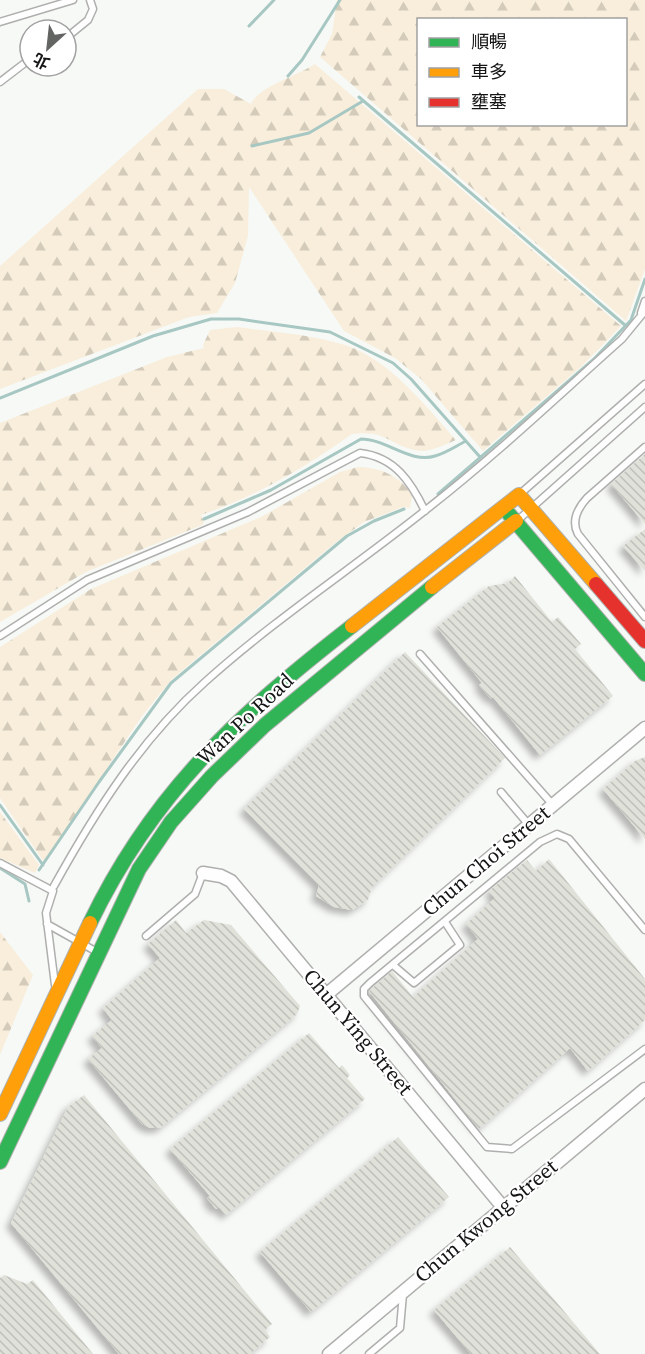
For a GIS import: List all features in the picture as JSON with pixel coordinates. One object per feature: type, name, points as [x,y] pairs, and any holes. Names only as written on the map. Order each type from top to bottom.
[{"type":"main road","points":[[519,495],[645,641]]},
{"type":"main road","name":"Wan Po Road","points":[[0,1114],[122,861],[154,813],[197,762],[251,710],[519,495]]},
{"type":"main road","points":[[504,508],[645,674]]},
{"type":"main road","name":"Wan Po Road","points":[[0,1162],[101,954],[139,869],[171,822],[212,776],[265,725],[363,643],[516,522]]},
{"type":"street","name":"Chun Choi Street","points":[[327,994],[645,728]]},
{"type":"street","name":"Chun Ying Street","points":[[203,873],[231,881],[502,1206]]},
{"type":"street","name":"Chun Kwong Street","points":[[329,1354],[502,1206],[645,1090]]},
{"type":"lane","points":[[0,22],[73,0]]},
{"type":"lane","points":[[78,28],[88,20],[93,9],[90,0]]},
{"type":"lane","points":[[0,82],[18,68]]},
{"type":"lane","points":[[638,319],[645,301]]},
{"type":"lane","points":[[54,886],[86,829],[114,787],[156,734],[204,683],[316,590],[425,511],[622,339],[645,311]]},
{"type":"lane","name":"Wan Po Road","points":[[519,495],[645,384]]},
{"type":"lane","name":"Wan Po Road","points":[[516,522],[645,407]]},
{"type":"lane","points":[[645,447],[587,498],[580,506],[575,522],[578,534],[645,617]]},
{"type":"lane","points":[[0,636],[87,580],[248,512],[360,453],[373,455],[402,471],[414,488],[425,511]]},
{"type":"lane","points":[[420,654],[553,806]]},
{"type":"lane","points":[[501,792],[529,825]]},
{"type":"lane","points":[[645,930],[569,839],[557,834],[540,842],[364,989],[364,996],[488,1147],[512,1149],[645,1049]]},
{"type":"lane","points":[[0,863],[52,891],[46,912],[56,995]]},
{"type":"lane","points":[[146,936],[195,894],[203,873]]},
{"type":"lane","points":[[393,965],[414,983],[460,945],[445,922]]},
{"type":"lane","points":[[47,924],[101,954]]},
{"type":"lane","points":[[369,1354],[400,1328],[403,1291]]},
{"type":"green space","points":[[337,0],[645,0],[645,269],[626,321],[320,57],[332,34]]},
{"type":"green space","points":[[315,64],[621,326],[582,366],[483,451],[421,379],[395,358],[344,331],[249,187],[248,236],[235,283],[217,313],[189,317],[0,389],[0,266],[198,89],[224,89],[251,104],[261,92]]},
{"type":"green space","points":[[237,327],[318,338],[361,352],[377,361],[406,385],[456,440],[436,448],[420,451],[373,434],[352,434],[280,480],[242,499],[201,515],[204,522],[202,525],[86,572],[0,622],[0,423],[167,357],[204,348],[203,345],[210,330]]},
{"type":"green space","points":[[358,467],[382,471],[402,483],[412,495],[410,508],[403,507],[364,522],[335,543],[172,679],[142,716],[44,862],[0,798],[0,647],[91,589],[261,517],[340,472]]},
{"type":"green space","points":[[0,812],[39,865],[35,873],[0,858]]},
{"type":"green space","points":[[0,932],[33,975],[0,1055]]},
{"type":"building","points":[[645,454],[645,524],[611,484]]},
{"type":"building","points":[[645,529],[645,571],[623,546]]},
{"type":"building","points":[[515,576],[552,622],[558,617],[581,644],[575,649],[613,696],[540,755],[493,697],[491,699],[479,685],[482,683],[437,627],[489,586],[508,583]]},
{"type":"building","points":[[405,652],[505,758],[372,887],[368,900],[352,910],[334,907],[316,896],[319,885],[244,809]]},
{"type":"building","points":[[645,757],[645,839],[603,789],[635,761]]},
{"type":"building","points":[[549,859],[645,979],[645,1020],[588,1071],[570,1048],[479,1129],[369,991],[392,971],[413,997],[478,939],[466,924],[495,898],[489,891],[527,860],[536,871]]},
{"type":"building","points":[[176,920],[186,933],[204,920],[231,925],[300,1006],[297,1014],[160,1128],[150,1128],[142,1124],[88,1059],[102,1048],[92,1036],[112,1020],[103,1008],[160,958],[148,944]]},
{"type":"building","points":[[309,1033],[339,1068],[342,1065],[350,1075],[347,1078],[365,1099],[226,1215],[219,1207],[216,1209],[207,1198],[210,1196],[170,1149]]},
{"type":"building","points":[[84,1095],[272,1324],[265,1330],[270,1337],[250,1354],[119,1354],[11,1223],[68,1107]]},
{"type":"building","points":[[398,1137],[449,1197],[311,1312],[260,1252]]},
{"type":"building","points":[[510,1247],[600,1354],[471,1354],[434,1310]]},
{"type":"building","points":[[4,1275],[27,1284],[33,1280],[93,1354],[0,1354],[0,1278]]},
{"type":"waterway","points":[[249,26],[274,0]]},
{"type":"waterway","points":[[288,76],[302,60],[340,0]]},
{"type":"waterway","points":[[359,97],[626,326]]},
{"type":"waterway","points":[[252,146],[309,133],[363,101]]},
{"type":"waterway","points":[[438,494],[594,359],[631,320],[645,279]]},
{"type":"waterway","points":[[0,398],[153,336],[211,319],[239,319],[330,332],[393,363],[411,379],[480,457]]},
{"type":"waterway","points":[[204,519],[271,490],[361,439],[426,458],[443,453],[466,441]]},
{"type":"waterway","points":[[39,870],[171,683],[347,536],[374,521],[404,509]]},
{"type":"waterway","points":[[0,805],[43,865]]},
{"type":"waterway","points":[[0,868],[25,884],[29,901]]},
{"type":"traffic: fast","points":[[509,514],[645,674]]},
{"type":"traffic: fast","points":[[0,1162],[139,869],[171,822],[212,776],[265,725],[432,587]]},
{"type":"traffic: fast","points":[[90,923],[115,876],[142,834],[202,758],[272,691],[352,626]]},
{"type":"traffic: slow","points":[[352,626],[519,495],[596,584]]},
{"type":"traffic: slow","points":[[432,587],[516,521]]},
{"type":"traffic: slow","points":[[0,1114],[90,923]]},
{"type":"traffic: jam","points":[[596,584],[645,641]]}]
